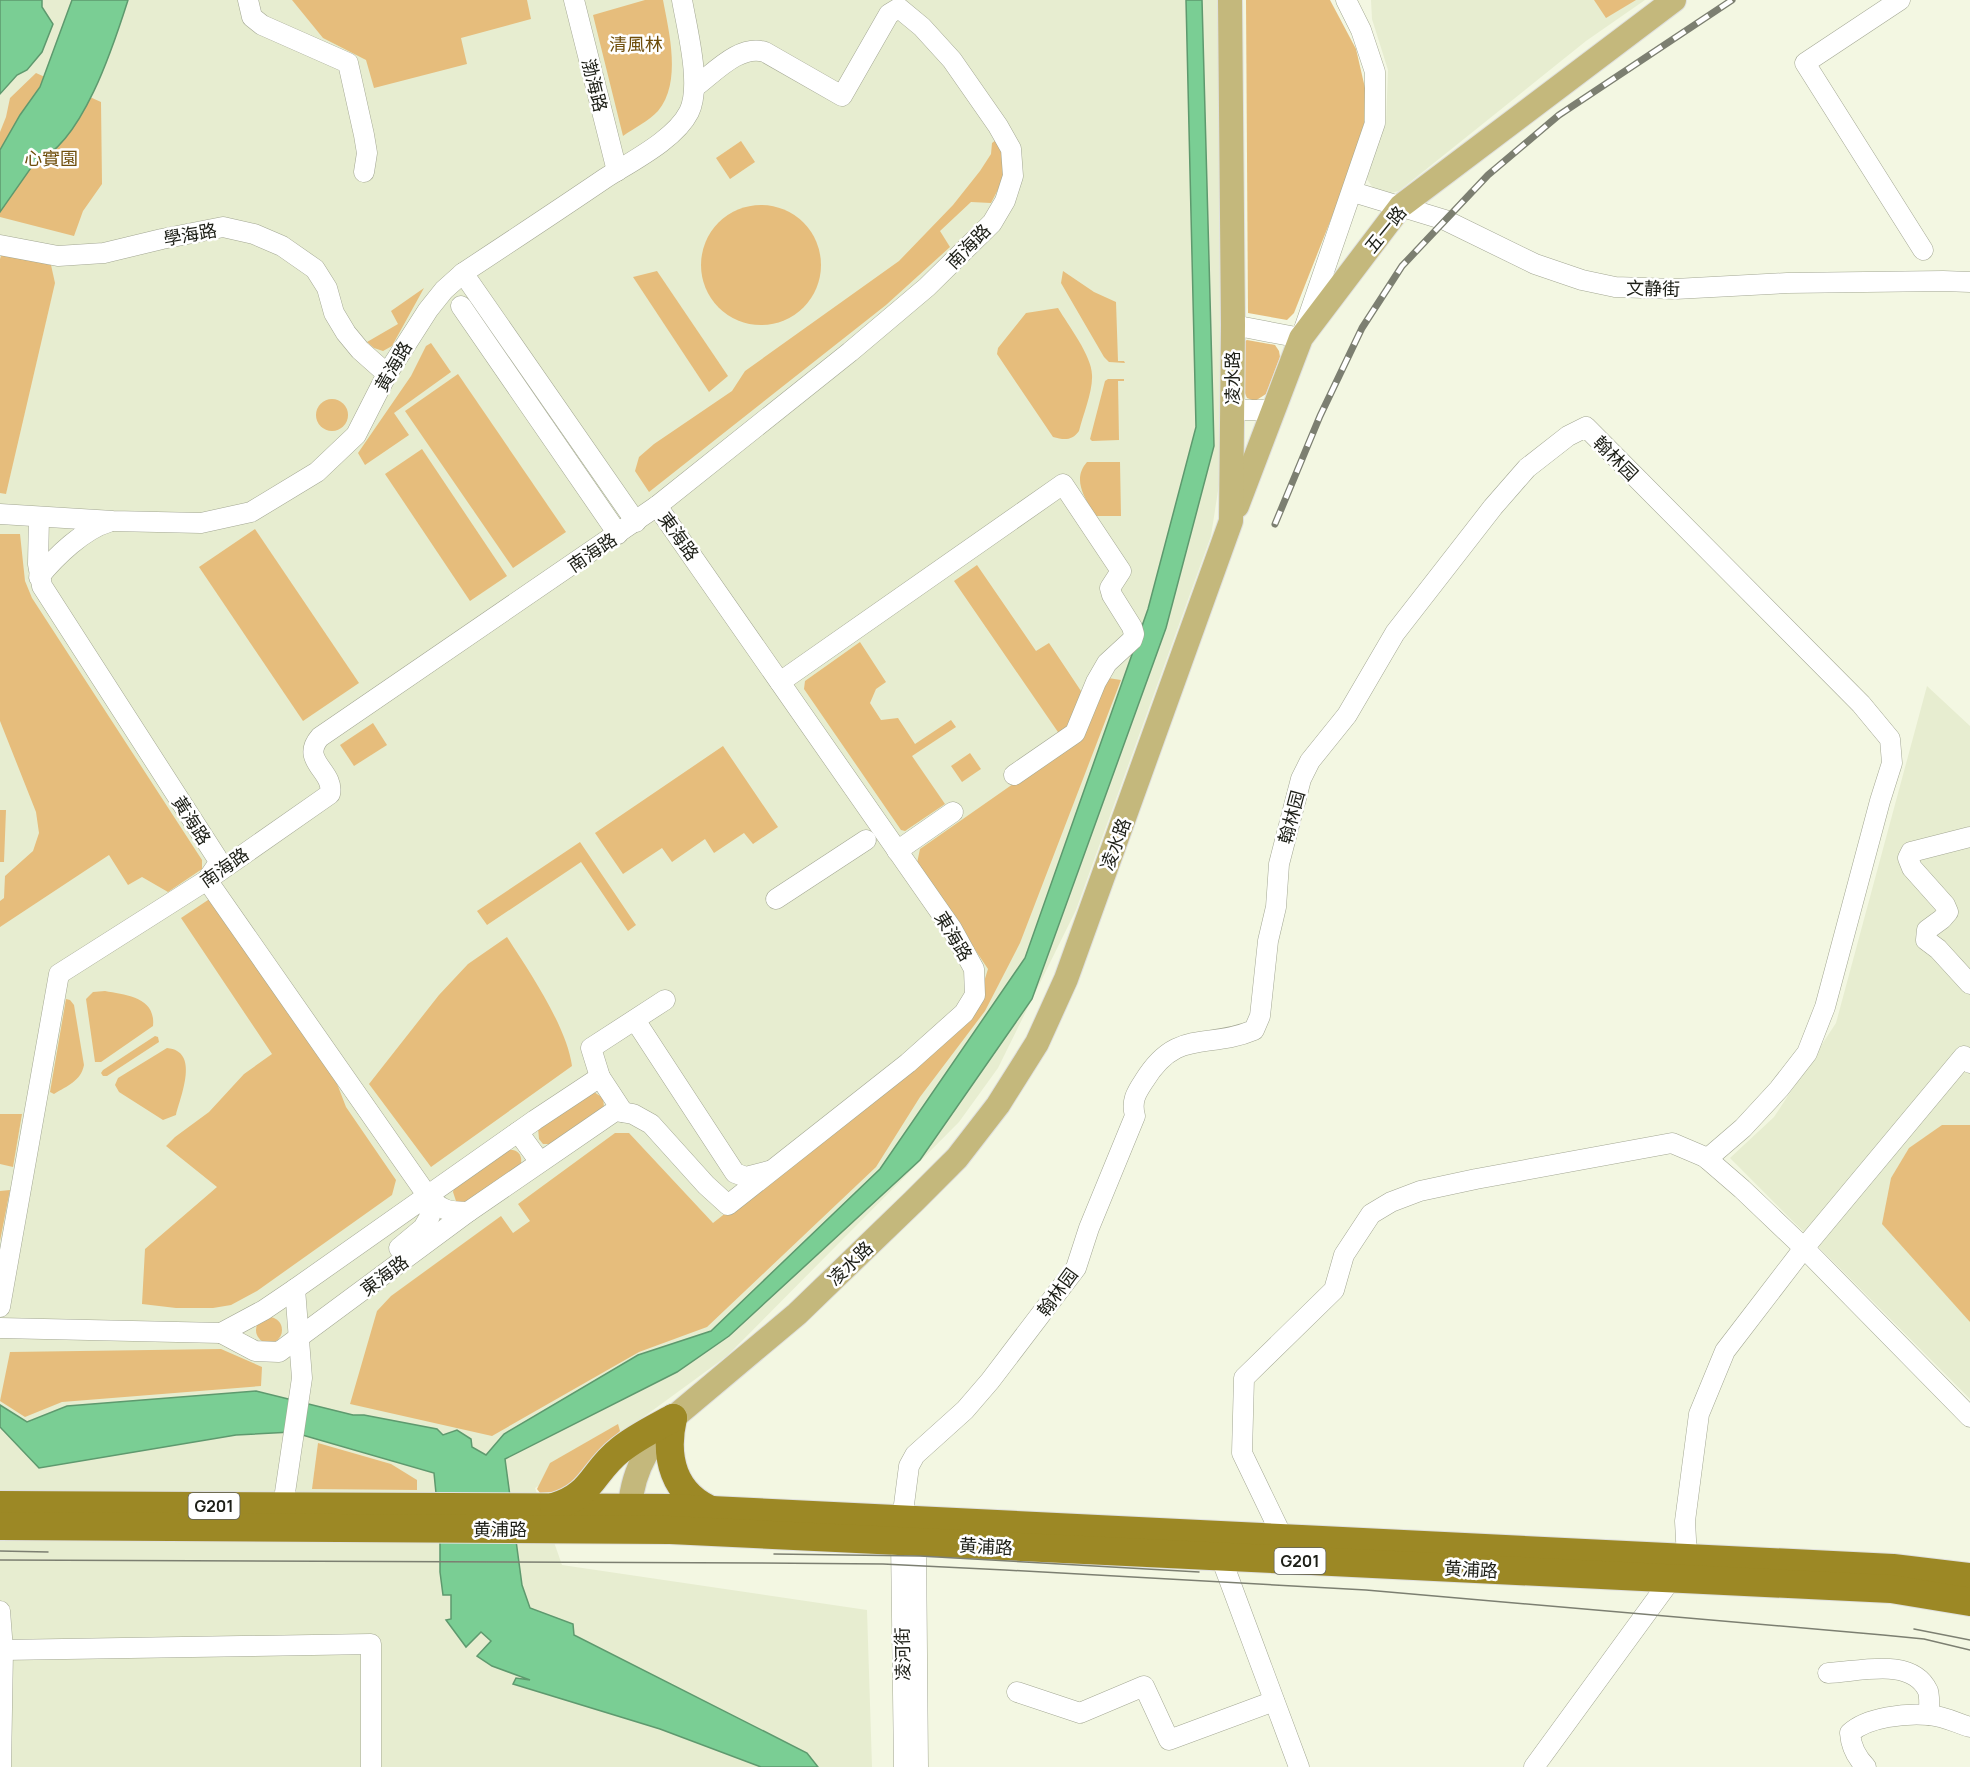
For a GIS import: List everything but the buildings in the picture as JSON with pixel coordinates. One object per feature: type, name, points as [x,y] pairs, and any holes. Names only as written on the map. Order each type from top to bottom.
[{"type":"highway","points":[[673,1418],[669,1437],[669,1454],[677,1477],[689,1496],[700,1506],[714,1511]]},
{"type":"highway","points":[[544,1515],[587,1489],[620,1450],[673,1418]]},
{"type":"highway","name":"黄浦路","points":[[2,1509],[283,1506],[427,1518]]},
{"type":"highway","name":"黄浦路","points":[[2,1509],[427,1518],[544,1515],[629,1519],[714,1511],[906,1534]]},
{"type":"highway","name":"黄浦路","points":[[629,1519],[670,1530],[906,1534],[1679,1568],[1893,1568],[1970,1577]]},
{"type":"highway","name":"黄浦路","points":[[1217,1546],[1283,1538],[1679,1568],[1891,1589],[1970,1602]]},
{"type":"main road","name":"凌水路","points":[[629,1519],[632,1487],[647,1449],[673,1418],[797,1314],[957,1158],[998,1105],[1037,1043],[1066,979],[1231,521],[1233,325],[1230,0]]},
{"type":"main road","name":"五一路","points":[[1231,521],[1301,338],[1401,206],[1674,0]]},
{"type":"street","points":[[248,0],[252,17],[262,25],[348,63],[367,153],[364,172]]},
{"type":"street","name":"渤海路","points":[[574,0],[617,171]]},
{"type":"street","points":[[682,0],[695,87]]},
{"type":"street","points":[[1233,325],[1301,338],[1353,192],[1375,123],[1376,72],[1361,30],[1346,0]]},
{"type":"street","points":[[1900,0],[1805,63],[1923,250]]},
{"type":"street","name":"南海路","points":[[0,1307],[59,974],[207,880],[330,794],[329,782],[313,756],[315,743],[320,737],[657,506],[817,380],[941,273],[992,223],[1005,201],[1013,176],[1011,148],[952,60],[922,27],[899,8],[889,14],[842,96],[756,49],[746,51],[736,57],[695,87]]},
{"type":"street","name":"黃海路","points":[[0,514],[113,521],[201,523],[251,512],[317,472],[356,435],[387,374],[428,310],[444,290],[463,273],[666,138],[681,125],[690,111],[695,87]]},
{"type":"street","name":"文静街","points":[[1353,192],[1445,220],[1535,264],[1582,280],[1615,286],[1675,289],[1787,283],[1970,282]]},
{"type":"street","name":"學海路","points":[[0,245],[58,256],[104,253],[224,227],[254,234],[282,246],[315,270],[327,288],[334,313],[346,333],[360,350],[387,374]]},
{"type":"street","points":[[463,273],[636,522]]},
{"type":"street","points":[[461,306],[618,534]]},
{"type":"street","points":[[1232,406],[1245,410],[1273,410]]},
{"type":"street","name":"翰林园","points":[[906,1534],[909,1466],[915,1455],[964,1410],[990,1381],[1076,1268],[1089,1228],[1135,1116],[1134,1098],[1154,1065],[1163,1056],[1188,1042],[1241,1035],[1254,1030],[1260,1016],[1268,941],[1276,907],[1279,864],[1301,779],[1310,761],[1347,715],[1395,633],[1493,507],[1527,468],[1568,436],[1586,427],[1861,704],[1890,739],[1892,763],[1825,1007],[1807,1053],[1779,1089],[1743,1128],[1707,1159]]},
{"type":"street","points":[[780,682],[1063,484],[1121,571],[1110,588],[1134,634],[1132,640],[1107,663],[1096,682],[1075,733],[1014,775]]},
{"type":"street","name":"東海路","points":[[221,1333],[255,1351],[279,1352],[468,1212],[615,1111],[633,1114],[651,1124],[706,1185],[728,1205],[908,1063],[964,1013],[975,995],[974,969],[952,929],[657,506]]},
{"type":"street","name":"黃海路","points":[[39,517],[39,577],[46,596],[217,858],[218,864],[207,880]]},
{"type":"street","points":[[39,577],[54,559],[91,529],[113,521]]},
{"type":"street","points":[[897,850],[953,812]]},
{"type":"street","points":[[1970,837],[1911,852],[1908,858],[1912,868],[1945,905],[1948,912],[1927,930],[1926,940],[1938,949],[1970,984]]},
{"type":"street","points":[[776,899],[866,840]]},
{"type":"street","points":[[207,880],[427,1195],[439,1207],[452,1212],[468,1212]]},
{"type":"street","points":[[623,1112],[600,1077],[591,1048],[665,1000]]},
{"type":"street","points":[[635,1020],[735,1173],[746,1177],[762,1174],[779,1166]]},
{"type":"street","points":[[1534,1767],[1679,1568],[1699,1414],[1725,1351],[1804,1248],[1964,1056],[1970,1063]]},
{"type":"street","points":[[0,1328],[221,1333],[264,1310],[600,1077]]},
{"type":"street","points":[[518,1132],[540,1162]]},
{"type":"street","points":[[1283,1538],[1242,1453],[1244,1378],[1334,1290],[1344,1255],[1371,1215],[1391,1202],[1420,1191],[1672,1143],[1707,1159],[1804,1248],[1970,1418]]},
{"type":"street","points":[[363,1291],[375,1269],[423,1228],[430,1216],[427,1195]]},
{"type":"street","points":[[283,1506],[302,1378],[295,1289]]},
{"type":"street","name":"凌河街","points":[[904,1767],[906,1534]]},
{"type":"street","name":"凌河街","points":[[906,1534],[918,1767]]},
{"type":"street","points":[[1217,1546],[1299,1767]]},
{"type":"street","points":[[0,1611],[3,1650],[1,1767]]},
{"type":"street","points":[[3,1650],[371,1644],[371,1767]]},
{"type":"street","points":[[1828,1673],[1892,1668],[1909,1673],[1921,1681],[1929,1693],[1929,1715]]},
{"type":"street","points":[[1017,1692],[1080,1713],[1144,1686],[1169,1740],[1274,1701]]},
{"type":"street","points":[[1866,1767],[1857,1759],[1850,1743],[1850,1733],[1858,1725],[1890,1716],[1929,1715],[1970,1727]]},
{"type":"shaded area","points":[[0,0],[1221,0],[1222,465],[1211,536],[1076,910],[998,1068],[959,1122],[727,1356],[582,1462],[535,1488],[562,1565],[867,1610],[872,1767],[0,1767]]},
{"type":"shaded area","points":[[0,0],[42,0],[42,7],[53,24],[42,52],[27,70],[17,75],[0,94]]},
{"type":"shaded area","points":[[72,0],[128,0],[105,66],[81,115],[67,136],[52,152],[35,162],[0,212],[0,150],[20,115],[40,87]]},
{"type":"shaded area","points":[[1186,0],[1202,0],[1214,446],[1166,628],[1032,999],[920,1160],[729,1336],[677,1372],[505,1459],[522,1585],[530,1608],[573,1624],[574,1635],[807,1753],[818,1767],[761,1767],[660,1729],[513,1684],[516,1678],[530,1680],[492,1666],[477,1656],[491,1641],[481,1632],[466,1647],[446,1620],[451,1619],[451,1595],[443,1595],[434,1473],[292,1432],[236,1435],[39,1468],[0,1427],[0,1405],[27,1422],[67,1406],[256,1391],[353,1415],[364,1415],[437,1429],[443,1435],[457,1430],[471,1439],[472,1447],[486,1455],[504,1434],[638,1355],[711,1331],[880,1169],[1025,958],[1148,609],[1196,427]]},
{"type":"shaded area","points":[[1371,0],[1645,0],[1586,41],[1399,191],[1387,194],[1373,188],[1365,176],[1386,123],[1388,70],[1372,19]]},
{"type":"shaded area","points":[[1927,686],[1970,726],[1970,1399],[1730,1158],[1774,1117],[1836,1023]]},
{"type":"green space","points":[[292,0],[527,0],[531,19],[461,38],[467,64],[374,88],[366,60],[323,38]]},
{"type":"green space","name":"清風林","points":[[645,0],[663,0],[672,57],[670,86],[658,111],[623,136],[593,15]]},
{"type":"green space","points":[[1246,0],[1330,0],[1356,49],[1365,88],[1364,124],[1346,181],[1294,313],[1287,320],[1248,313]]},
{"type":"green space","points":[[1594,0],[1636,0],[1606,18]]},
{"type":"green space","name":"心實園","points":[[36,73],[101,102],[102,184],[83,211],[74,236],[0,217],[0,132],[10,98]]},
{"type":"green space","points":[[996,140],[1005,166],[1000,186],[991,203],[971,202],[940,231],[950,247],[886,305],[649,492],[635,471],[639,457],[654,444],[732,391],[745,371],[899,261],[953,205],[980,171],[991,154],[992,143]]},
{"type":"green space","points":[[741,141],[755,162],[730,179],[716,158]]},
{"type":"green space","points":[[761,205],[784,210],[803,223],[816,242],[821,265],[816,288],[803,307],[784,320],[761,325],[738,320],[719,307],[706,288],[701,265],[706,242],[719,223],[738,210]]},
{"type":"green space","points":[[2,253],[51,265],[55,283],[6,494],[0,493],[0,259]]},
{"type":"green space","points":[[657,271],[728,376],[709,392],[633,277]]},
{"type":"green space","points":[[1063,271],[1094,292],[1116,302],[1118,361],[1125,363],[1109,362],[1104,357],[1061,283]]},
{"type":"green space","points":[[424,288],[392,346],[383,351],[367,342],[398,324],[391,311]]},
{"type":"green space","points":[[1058,308],[1084,350],[1092,375],[1089,396],[1079,431],[1074,437],[1068,439],[1053,437],[997,354],[998,348],[1026,313]]},
{"type":"green space","points":[[1247,340],[1275,345],[1280,357],[1266,394],[1255,401],[1247,398],[1244,391],[1243,342]]},
{"type":"green space","points":[[431,343],[451,372],[394,413],[409,435],[365,465],[358,453],[411,376],[426,346]]},
{"type":"green space","points":[[458,374],[566,532],[513,568],[405,411]]},
{"type":"green space","points":[[1124,379],[1124,381],[1118,381],[1119,440],[1092,441],[1090,439],[1105,381]]},
{"type":"green space","points":[[332,399],[343,404],[348,415],[343,426],[332,431],[321,426],[316,415],[321,404]]},
{"type":"green space","points":[[422,449],[507,576],[470,601],[385,474]]},
{"type":"green space","points":[[1087,462],[1120,462],[1121,516],[1096,516],[1092,510],[1080,483],[1082,469]]},
{"type":"green space","points":[[255,529],[359,683],[303,721],[199,567]]},
{"type":"green space","points":[[0,534],[20,534],[25,581],[32,598],[202,860],[202,869],[168,892],[142,877],[128,885],[109,855],[0,927],[0,901],[4,898],[5,876],[33,851],[39,833],[36,812],[0,721]]},
{"type":"green space","points":[[977,565],[1036,651],[1049,643],[1087,700],[1076,724],[1060,735],[954,581]]},
{"type":"green space","points":[[860,642],[886,682],[876,689],[870,703],[881,720],[898,718],[915,744],[951,720],[956,727],[912,756],[945,804],[905,831],[901,830],[804,689],[805,681]]},
{"type":"green space","points":[[1108,678],[1121,680],[1020,943],[985,1011],[920,1097],[876,1167],[707,1327],[639,1352],[492,1436],[350,1404],[377,1311],[391,1296],[501,1216],[513,1233],[530,1221],[518,1204],[615,1133],[629,1133],[713,1223],[903,1073],[983,985],[988,969],[917,863],[920,849],[1079,738]]},
{"type":"green space","points":[[373,723],[387,745],[354,766],[340,745]]},
{"type":"green space","points":[[723,746],[778,827],[753,844],[744,833],[714,853],[705,839],[672,862],[662,848],[623,874],[595,833]]},
{"type":"green space","points":[[970,753],[981,769],[962,782],[951,766]]},
{"type":"green space","points":[[0,810],[6,810],[4,862],[0,862]]},
{"type":"green space","points":[[580,842],[636,925],[628,931],[581,862],[487,925],[477,911]]},
{"type":"green space","points":[[211,898],[336,1081],[346,1107],[396,1180],[392,1195],[257,1291],[231,1305],[213,1308],[176,1308],[142,1304],[145,1249],[217,1187],[166,1146],[209,1112],[244,1074],[272,1054],[181,918]]},
{"type":"green space","points":[[507,937],[555,1017],[569,1051],[572,1066],[431,1167],[369,1084],[439,995],[468,964]]},
{"type":"green space","points":[[105,991],[130,996],[145,1003],[153,1016],[153,1026],[101,1062],[95,1062],[86,999],[93,992]]},
{"type":"green space","points":[[66,999],[74,1005],[84,1065],[77,1079],[54,1094],[50,1092]]},
{"type":"green space","points":[[155,1036],[158,1037],[159,1042],[107,1076],[103,1076],[101,1073],[103,1070]]},
{"type":"green space","points":[[167,1048],[177,1051],[183,1057],[186,1075],[176,1115],[163,1120],[119,1092],[115,1085],[118,1078]]},
{"type":"green space","points":[[594,1092],[603,1098],[604,1107],[553,1144],[543,1144],[539,1139],[538,1128]]},
{"type":"green space","points":[[0,1114],[22,1114],[13,1167],[0,1164]]},
{"type":"green space","points":[[1942,1125],[1970,1125],[1970,1322],[1882,1224],[1891,1178],[1909,1148]]},
{"type":"green space","points":[[507,1150],[514,1150],[519,1154],[520,1167],[468,1202],[456,1201],[454,1188]]},
{"type":"green space","points":[[10,1190],[0,1241],[0,1191]]},
{"type":"green space","points":[[269,1317],[278,1321],[282,1330],[278,1339],[269,1343],[260,1339],[256,1330],[260,1321]]},
{"type":"green space","points":[[221,1349],[262,1367],[261,1386],[62,1402],[25,1417],[0,1401],[10,1352]]},
{"type":"green space","points":[[618,1424],[620,1431],[574,1482],[562,1491],[540,1493],[537,1489],[550,1463]]},
{"type":"green space","points":[[318,1443],[391,1464],[417,1480],[417,1490],[312,1489]]},
{"type":"tram line","points":[[0,1551],[48,1552]]},
{"type":"tram line","points":[[774,1554],[920,1556],[1199,1572]]},
{"type":"tram line","points":[[0,1560],[883,1564],[1366,1590],[1924,1639],[1970,1650]]},
{"type":"tram line","points":[[1914,1629],[1970,1640]]},
{"type":"railway","points":[[1275,524],[1320,416],[1362,328],[1402,266],[1488,175],[1559,115],[1732,0]]}]
